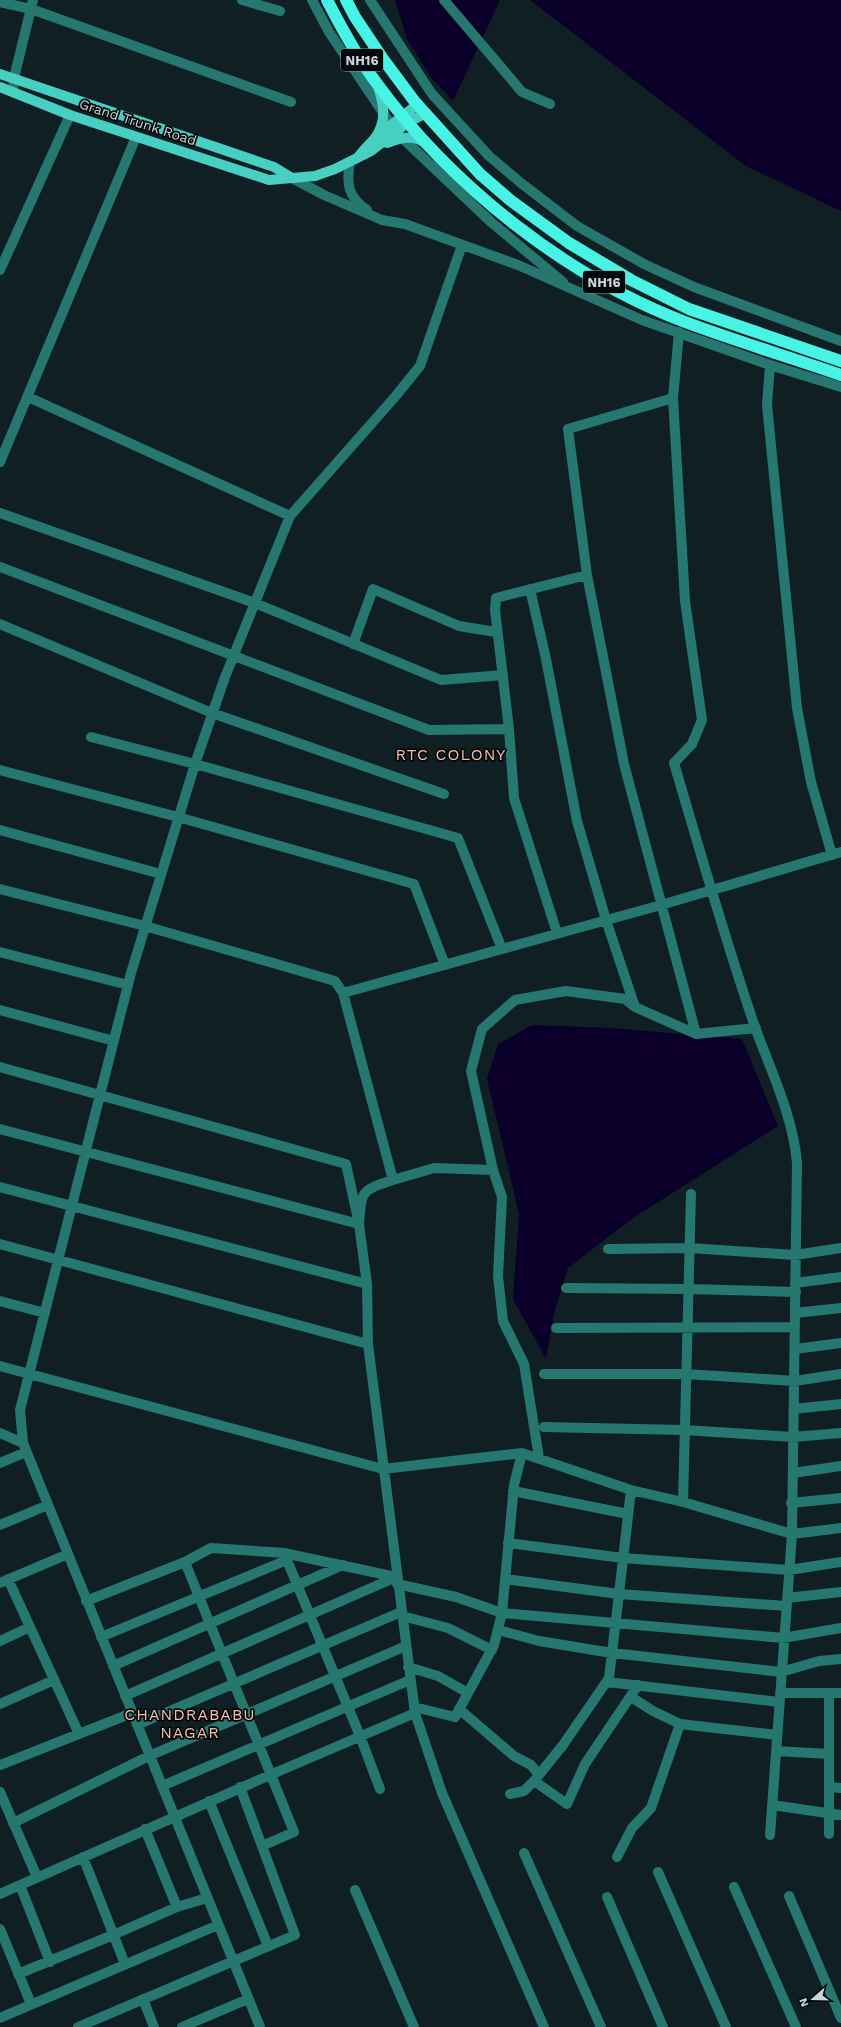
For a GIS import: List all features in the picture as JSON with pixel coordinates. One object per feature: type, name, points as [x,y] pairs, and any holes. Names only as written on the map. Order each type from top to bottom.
[{"type":"highway","name":"NH16","points":[[327,0],[342,28],[377,84],[405,119],[432,149],[493,208],[550,251],[629,296],[684,322],[841,375]]},
{"type":"highway","name":"NH16","points":[[346,0],[355,17],[383,59],[422,109],[480,174],[510,200],[569,243],[632,280],[689,309],[841,362]]},
{"type":"main road","points":[[0,74],[274,167],[292,178],[315,176],[350,162],[359,156],[366,146],[378,142],[396,131],[405,119],[422,109]]},
{"type":"main road","points":[[377,84],[383,103],[384,122],[378,142]]},
{"type":"main road","name":"Grand Trunk Road","points":[[0,87],[70,115],[269,180],[292,178]]},
{"type":"main road","points":[[378,142],[396,131],[418,137],[432,149]]},
{"type":"street","points":[[242,0],[280,11]]},
{"type":"street","points":[[312,0],[329,32],[396,131],[491,222],[572,289]]},
{"type":"street","points":[[370,0],[432,94],[489,156],[521,183],[577,226],[644,264],[694,287],[841,341]]},
{"type":"street","points":[[444,0],[522,92],[550,104]]},
{"type":"street","points":[[0,2],[32,4],[291,102]]},
{"type":"street","points":[[13,91],[14,78],[32,4]]},
{"type":"street","points":[[0,270],[70,115]]},
{"type":"street","points":[[0,462],[136,137]]},
{"type":"street","points":[[350,162],[348,189],[358,204],[382,220]]},
{"type":"street","points":[[292,178],[324,195],[382,220],[405,224],[518,265],[642,320],[770,365],[841,387]]},
{"type":"street","points":[[260,2027],[24,1448],[20,1410],[128,985],[178,817],[212,713],[233,657],[290,516],[394,398],[420,366],[462,245]]},
{"type":"street","points":[[679,332],[673,398],[685,601],[702,720],[692,744],[674,763],[711,890],[756,1028],[781,1096],[796,1148],[797,1163],[795,1255],[796,1349],[791,1503],[792,1534],[783,1638],[770,1835]]},
{"type":"street","points":[[343,993],[662,905],[837,853],[810,782],[797,708],[767,405],[770,365]]},
{"type":"street","points":[[28,397],[290,516]]},
{"type":"street","points":[[673,398],[568,429],[587,575],[624,764],[696,1034]]},
{"type":"street","points":[[0,513],[255,603],[441,680],[503,675]]},
{"type":"street","points":[[0,568],[429,730],[509,729]]},
{"type":"street","points":[[557,933],[514,798],[509,729],[503,675],[496,632],[496,598],[587,575]]},
{"type":"street","points":[[353,644],[373,589],[459,626],[496,632]]},
{"type":"street","points":[[530,589],[546,659],[577,821],[606,920],[635,1007]]},
{"type":"street","points":[[0,624],[212,713],[444,794]]},
{"type":"street","points":[[91,737],[195,764],[458,838],[502,949]]},
{"type":"street","points":[[0,770],[178,817],[414,884],[445,965]]},
{"type":"street","points":[[0,830],[161,874]]},
{"type":"street","points":[[0,889],[145,926],[335,981],[343,993],[393,1180]]},
{"type":"street","points":[[0,952],[128,985]]},
{"type":"street","points":[[539,1458],[524,1364],[503,1321],[498,1276],[502,1197],[493,1170],[471,1071],[482,1029],[515,1000],[566,991],[625,999],[635,1007],[696,1034],[756,1028]]},
{"type":"street","points":[[0,1010],[114,1041]]},
{"type":"street","points":[[0,1067],[101,1094],[346,1164],[359,1224],[367,1284],[368,1344],[414,1710],[442,1793],[544,2027]]},
{"type":"street","points":[[0,1129],[359,1224]]},
{"type":"street","points":[[359,1224],[362,1197],[367,1189],[434,1168],[493,1170]]},
{"type":"street","points":[[0,1187],[367,1284]]},
{"type":"street","points":[[683,1502],[691,1194]]},
{"type":"street","points":[[0,1244],[368,1344]]},
{"type":"street","points":[[608,1249],[690,1248],[795,1255],[841,1248]]},
{"type":"street","points":[[566,1288],[689,1289],[795,1287],[841,1277]]},
{"type":"street","points":[[0,1301],[45,1313]]},
{"type":"street","points":[[795,1313],[841,1308]]},
{"type":"street","points":[[556,1328],[795,1327]]},
{"type":"street","points":[[796,1349],[841,1343]]},
{"type":"street","points":[[0,1366],[383,1469],[522,1453],[631,1490],[683,1502],[792,1534],[841,1528]]},
{"type":"street","points":[[544,1374],[686,1374],[794,1381],[841,1374]]},
{"type":"street","points":[[794,1409],[841,1404]]},
{"type":"street","points":[[544,1427],[685,1430],[793,1437],[841,1433]]},
{"type":"street","points":[[0,1433],[24,1448]]},
{"type":"street","points":[[0,1463],[24,1448]]},
{"type":"street","points":[[0,1894],[174,1816],[360,1736],[414,1710],[455,1717],[492,1650],[498,1630],[502,1613],[513,1491],[522,1453]]},
{"type":"street","points":[[793,1473],[841,1466]]},
{"type":"street","points":[[510,1794],[524,1791],[537,1778],[563,1745],[609,1678],[631,1490]]},
{"type":"street","points":[[513,1491],[628,1514]]},
{"type":"street","points":[[791,1503],[841,1498]]},
{"type":"street","points":[[0,1525],[48,1505]]},
{"type":"street","points":[[508,1543],[623,1558],[789,1570],[841,1562]]},
{"type":"street","points":[[86,1601],[185,1562],[211,1548],[342,1565],[456,1597],[502,1613],[783,1638],[841,1628]]},
{"type":"street","points":[[68,1554],[4,1581],[30,1627],[79,1734]]},
{"type":"street","points":[[101,1636],[199,1596],[286,1557]]},
{"type":"street","points":[[286,1557],[360,1736],[380,1789]]},
{"type":"street","points":[[185,1562],[294,1832],[262,1846]]},
{"type":"street","points":[[113,1666],[342,1565]]},
{"type":"street","points":[[505,1579],[619,1594],[787,1602],[841,1592]]},
{"type":"street","points":[[125,1696],[310,1615],[397,1580]]},
{"type":"street","points":[[137,1725],[402,1614],[448,1628],[492,1650]]},
{"type":"street","points":[[0,1641],[30,1627]]},
{"type":"street","points":[[498,1630],[539,1641],[612,1653],[781,1672],[841,1658]]},
{"type":"street","points":[[13,1823],[150,1756],[406,1646]]},
{"type":"street","points":[[408,1667],[438,1676],[468,1693]]},
{"type":"street","points":[[0,1704],[54,1680]]},
{"type":"street","points":[[162,1786],[410,1680]]},
{"type":"street","points":[[607,1682],[780,1698],[841,1693]]},
{"type":"street","points":[[459,1709],[514,1756],[531,1765],[537,1778],[567,1804],[585,1764],[638,1686]]},
{"type":"street","points":[[829,1693],[829,1834]]},
{"type":"street","points":[[631,1697],[653,1711],[680,1724],[777,1735]]},
{"type":"street","points":[[0,1764],[132,1713]]},
{"type":"street","points":[[617,1857],[632,1828],[651,1808],[680,1724]]},
{"type":"street","points":[[776,1751],[829,1754]]},
{"type":"street","points":[[829,1787],[841,1788]]},
{"type":"street","points":[[78,2027],[295,1935],[240,1788]]},
{"type":"street","points":[[0,1792],[37,1877]]},
{"type":"street","points":[[209,1801],[268,1946]]},
{"type":"street","points":[[772,1805],[841,1815]]},
{"type":"street","points":[[145,1829],[177,1907]]},
{"type":"street","points":[[524,1853],[600,2027]]},
{"type":"street","points":[[83,1857],[125,1964]]},
{"type":"street","points":[[658,1872],[726,2027]]},
{"type":"street","points":[[20,1885],[50,1962]]},
{"type":"street","points":[[734,1887],[796,2027]]},
{"type":"street","points":[[355,1890],[414,2027]]},
{"type":"street","points":[[607,1896],[663,2027]]},
{"type":"street","points":[[789,1896],[841,2018]]},
{"type":"street","points":[[18,1974],[50,1962],[177,1907],[207,1898]]},
{"type":"street","points":[[0,2018],[218,1925]]},
{"type":"street","points":[[0,1929],[31,2004]]},
{"type":"street","points":[[143,1999],[154,2027]]},
{"type":"street","points":[[182,2027],[248,1999]]},
{"type":"shaded area","points":[[395,0],[500,0],[453,101],[431,77],[407,39]]},
{"type":"shaded area","points":[[530,0],[841,0],[841,211],[746,166]]},
{"type":"shaded area","points":[[532,1025],[611,1028],[742,1039],[778,1126],[633,1218],[568,1268],[555,1310],[546,1359],[513,1299],[519,1214],[487,1079],[498,1044]]},
{"type":"district","name":"RTC COLONY","points":[[451,754]]},
{"type":"district","name":"CHANDRABABU NAGAR","points":[[190,1723]]}]
